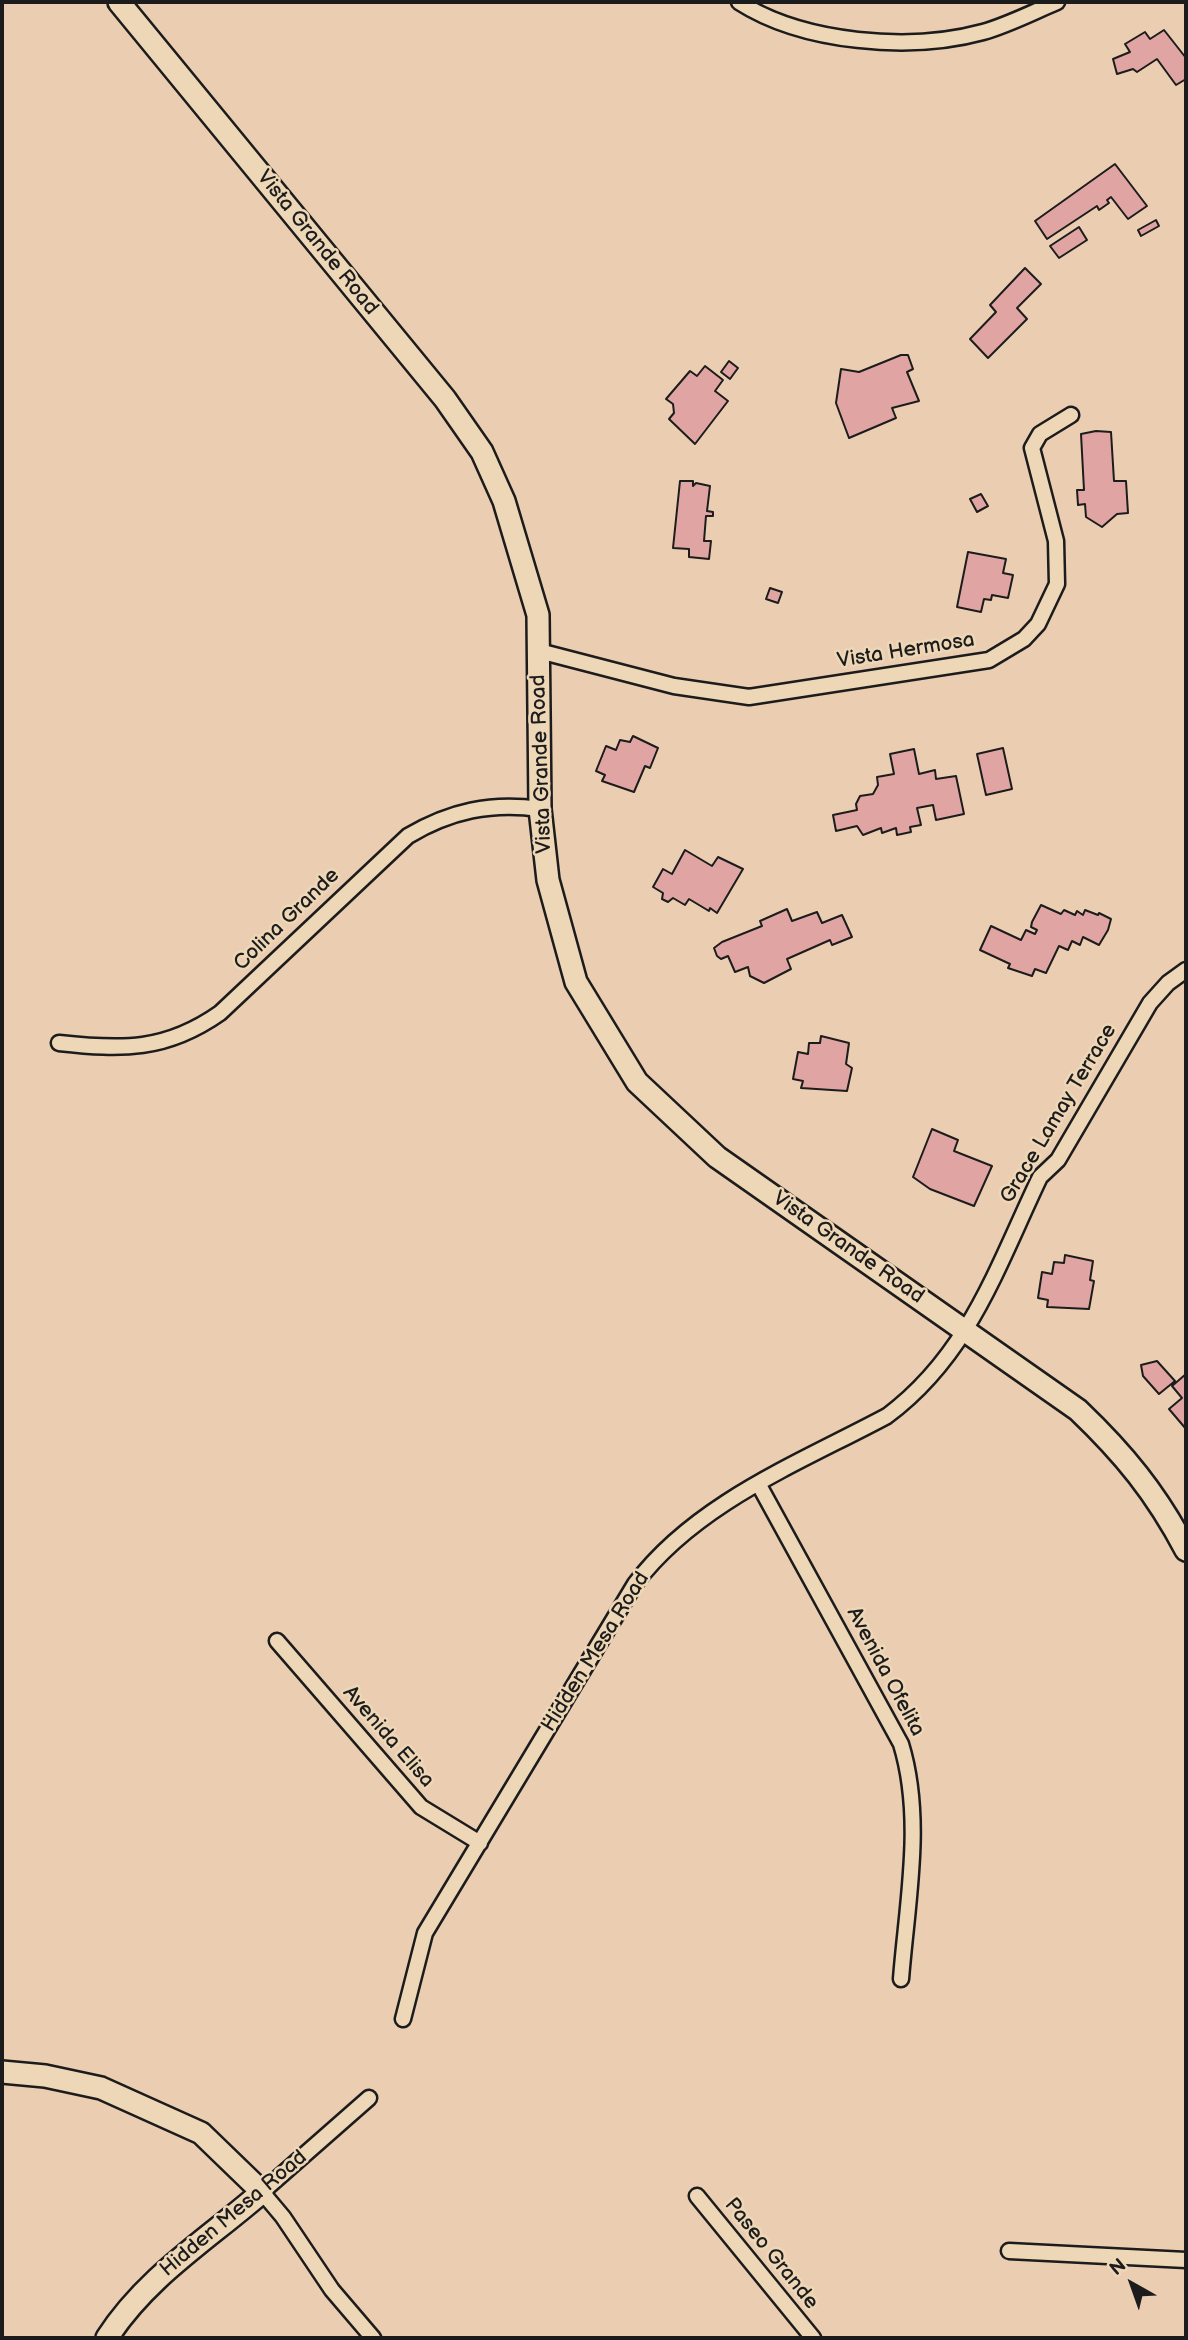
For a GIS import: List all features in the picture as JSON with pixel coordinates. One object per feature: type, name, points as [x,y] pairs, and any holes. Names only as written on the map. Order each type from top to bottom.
[{"type":"street","name":"Vista Grande Road","points":[[119,2],[436,388],[482,452],[513,527],[538,615],[540,808],[548,880],[576,982],[637,1082],[717,1157],[1054,1391],[1124,1455],[1163,1507],[1186,1550]]},
{"type":"street","points":[[739,2],[754,11],[810,30],[862,41],[917,43],[983,32],[1057,2]]},
{"type":"street","name":"Vista Hermosa","points":[[539,651],[661,683],[749,697],[989,660],[1024,639],[1038,624],[1057,584],[1056,541],[1032,448],[1040,434],[1071,415]]},
{"type":"street","name":"Colina Grande","points":[[59,1043],[124,1048],[160,1043],[192,1031],[220,1013],[408,836],[427,825],[468,810],[504,805],[540,808]]},
{"type":"street","name":"Grace Lamay Terrace","points":[[966,1330],[1040,1177],[1058,1160],[1150,1003],[1168,983],[1186,970]]},
{"type":"street","name":"Hidden Mesa Road","points":[[403,2019],[425,1933],[624,1600],[646,1568],[688,1529],[759,1485],[887,1416],[907,1401],[941,1367],[966,1330]]},
{"type":"street","name":"Avenida Ofelita","points":[[759,1485],[901,1744],[908,1765],[913,1814],[901,1979]]},
{"type":"street","name":"Avenida Elisa","points":[[277,1641],[421,1807],[480,1843]]},
{"type":"street","points":[[2,2072],[45,2076],[101,2088],[201,2133],[262,2192],[283,2217],[332,2290],[373,2338]]},
{"type":"street","name":"Hidden Mesa Road","points":[[107,2338],[121,2317],[163,2272],[262,2192],[369,2098]]},
{"type":"street","name":"Paseo Grande","points":[[697,2196],[813,2338]]},
{"type":"street","points":[[1009,2250],[1186,2260]]},
{"type":"building","points":[[1164,30],[1186,58],[1186,79],[1176,85],[1157,59],[1137,72],[1133,69],[1117,74],[1113,59],[1130,52],[1125,44],[1145,32],[1150,39]]},
{"type":"building","points":[[1115,164],[1147,206],[1128,219],[1111,197],[1107,200],[1109,203],[1099,210],[1097,206],[1047,239],[1035,221]]},
{"type":"building","points":[[1156,220],[1159,226],[1141,236],[1138,230]]},
{"type":"building","points":[[1079,227],[1087,240],[1059,258],[1050,246]]},
{"type":"building","points":[[1025,268],[1041,284],[1017,308],[1027,319],[988,358],[970,339],[996,312],[990,305]]},
{"type":"building","points":[[901,355],[908,355],[913,369],[907,372],[919,401],[892,408],[896,418],[849,438],[836,403],[841,369],[859,372]]},
{"type":"building","points":[[729,361],[738,368],[730,379],[721,372]]},
{"type":"building","points":[[705,366],[723,380],[715,391],[728,401],[695,444],[669,419],[674,413],[673,404],[666,399],[690,371],[697,376]]},
{"type":"building","points":[[1111,432],[1114,481],[1126,481],[1128,513],[1117,514],[1102,527],[1086,517],[1085,504],[1078,505],[1077,490],[1084,490],[1081,434]]},
{"type":"building","points":[[680,481],[693,481],[693,486],[696,483],[710,486],[707,511],[713,512],[713,516],[706,516],[704,541],[711,541],[709,559],[689,557],[689,549],[673,548]]},
{"type":"building","points":[[981,494],[988,506],[977,512],[970,499]]},
{"type":"building","points":[[968,552],[1006,559],[1003,573],[1013,575],[1008,598],[992,595],[991,600],[984,599],[981,612],[957,607]]},
{"type":"building","points":[[770,588],[782,592],[778,603],[766,599]]},
{"type":"building","points":[[633,736],[658,748],[650,768],[645,766],[634,792],[602,781],[605,775],[596,771],[606,746],[616,750],[620,740],[630,742]]},
{"type":"building","points":[[1003,748],[1012,789],[986,795],[977,754]]},
{"type":"building","points":[[914,749],[919,774],[935,770],[936,779],[956,776],[964,814],[936,820],[933,805],[917,808],[921,825],[910,827],[911,832],[897,835],[896,828],[882,833],[881,828],[863,835],[857,826],[836,831],[833,815],[857,810],[856,804],[860,796],[873,794],[878,785],[877,777],[894,774],[890,754]]},
{"type":"building","points":[[685,850],[712,866],[718,857],[743,869],[717,913],[689,899],[685,905],[673,898],[668,902],[662,899],[663,893],[653,887],[663,869],[672,874]]},
{"type":"building","points":[[1041,905],[1061,914],[1064,910],[1075,915],[1077,911],[1083,915],[1085,910],[1098,915],[1099,913],[1111,919],[1108,930],[1099,945],[1083,937],[1080,945],[1072,941],[1068,950],[1059,946],[1046,973],[1035,969],[1032,976],[1008,968],[1010,964],[980,950],[991,926],[1021,940],[1026,930],[1035,934],[1037,930],[1031,927],[1032,922]]},
{"type":"building","points":[[787,909],[792,921],[817,912],[822,923],[842,915],[852,937],[832,945],[830,940],[787,959],[791,969],[764,983],[750,976],[748,967],[735,972],[728,956],[721,959],[717,956],[714,948],[722,942],[762,926],[760,921]]},
{"type":"building","points":[[821,1036],[849,1043],[846,1064],[852,1068],[847,1091],[801,1088],[803,1081],[793,1079],[798,1052],[808,1054],[809,1043],[820,1043]]},
{"type":"building","points":[[932,1129],[958,1140],[954,1151],[992,1166],[974,1206],[930,1189],[913,1177]]},
{"type":"building","points":[[1065,1255],[1093,1261],[1090,1280],[1094,1281],[1089,1309],[1047,1307],[1048,1300],[1038,1298],[1042,1272],[1052,1274],[1054,1262],[1064,1263]]},
{"type":"building","points":[[1157,1361],[1175,1381],[1159,1394],[1143,1376],[1141,1365]]},
{"type":"building","points":[[1186,1374],[1186,1429],[1169,1409],[1182,1398],[1172,1386]]}]
